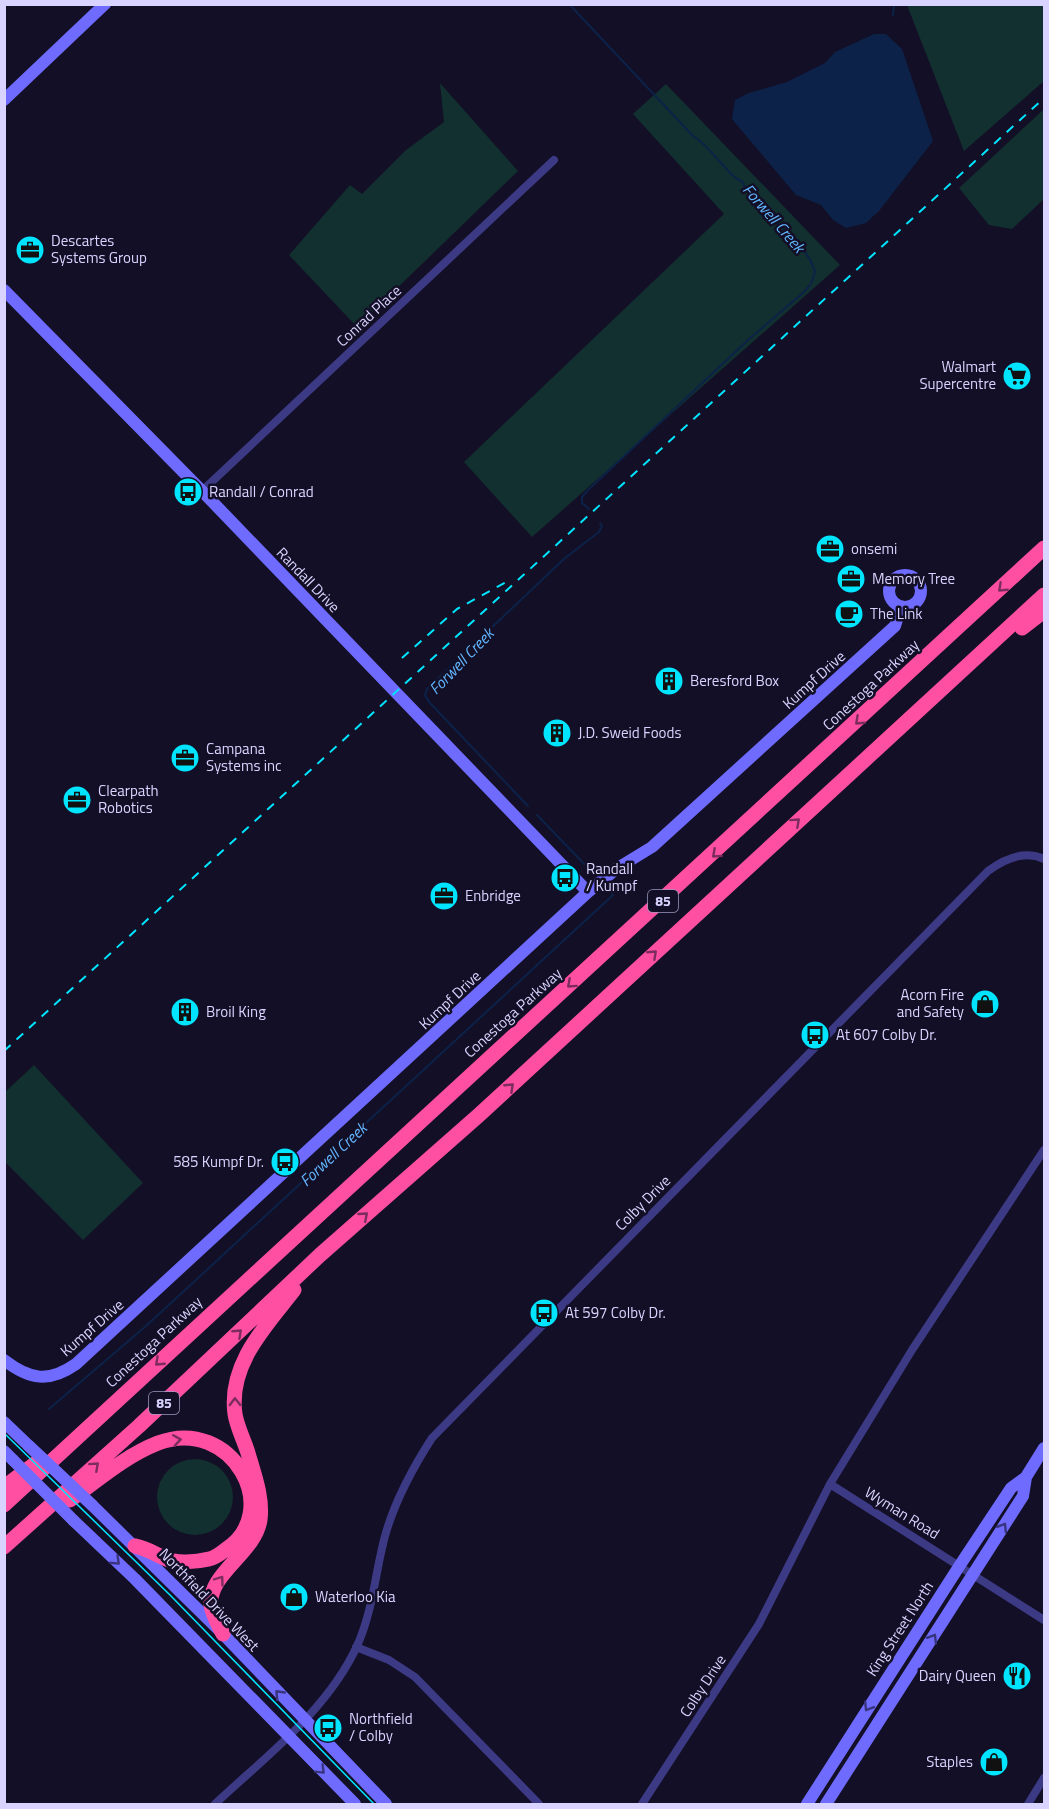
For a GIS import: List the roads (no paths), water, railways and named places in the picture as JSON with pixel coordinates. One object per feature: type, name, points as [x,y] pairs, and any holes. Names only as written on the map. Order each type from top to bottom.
[{"type":"highway","name":"Conestoga Parkway","points":[[4,1504],[770,804],[1044,548]]},
{"type":"highway","name":"85","points":[[4,1547],[139,1426],[320,1255],[479,1114],[1044,595]]},
{"type":"highway","points":[[957,676],[975,666],[1044,611]]},
{"type":"highway","points":[[223,1634],[211,1605],[213,1590],[219,1579],[252,1540],[260,1523],[261,1509],[257,1482],[235,1414],[235,1387],[242,1363],[255,1341],[320,1255]]},
{"type":"highway","points":[[4,1487],[110,1407]]},
{"type":"highway","points":[[4,1547],[123,1461],[158,1443],[181,1438],[199,1439],[231,1455],[246,1479],[250,1504],[245,1531],[232,1546],[211,1559],[192,1562],[171,1560],[147,1548],[135,1546]]},
{"type":"street","points":[[4,100],[105,5]]},
{"type":"street","name":"Conrad Place","points":[[202,491],[554,160]]},
{"type":"street","name":"Randall Drive","points":[[4,290],[202,491],[588,892]]},
{"type":"street","name":"Kumpf Drive","points":[[4,1360],[20,1372],[33,1377],[48,1377],[76,1364],[588,892],[616,869],[652,847],[833,683],[895,626],[901,607]]},
{"type":"street","name":"Colby Drive","points":[[215,1804],[321,1702],[356,1647],[368,1615],[385,1537],[395,1506],[411,1471],[432,1438],[988,871],[1010,858],[1027,855],[1044,859]]},
{"type":"street","name":"Colby Drive","points":[[642,1804],[759,1624],[830,1484],[912,1350],[1044,1150]]},
{"type":"street","name":"Northfield Drive West","points":[[4,1422],[135,1546],[386,1804]]},
{"type":"street","name":"King Street North","points":[[807,1804],[1011,1488],[1026,1477],[1044,1448]]},
{"type":"street","points":[[9,1456],[135,1579],[356,1804]]},
{"type":"street","name":"King Street North","points":[[826,1804],[1023,1496],[1026,1477]]},
{"type":"street","name":"Wyman Road","points":[[830,1484],[1044,1620]]},
{"type":"street","points":[[356,1647],[388,1660],[415,1677],[539,1804]]},
{"type":"street","points":[[1028,1804],[1044,1778]]},
{"type":"water","points":[[874,34],[886,34],[902,49],[933,141],[879,211],[866,223],[846,228],[833,220],[821,205],[796,195],[732,119],[735,100],[749,93],[787,82],[825,63],[835,52]]},
{"type":"waterway","name":"Forwell Creek","points":[[569,4],[693,136],[707,147],[731,174],[743,182],[745,189],[758,198],[766,211],[772,212],[776,220],[807,254],[815,272],[811,284],[804,292],[748,340],[587,491],[582,497],[582,503],[589,509]]},
{"type":"waterway","points":[[893,15],[894,4]]},
{"type":"waterway","name":"Forwell Creek","points":[[528,806],[429,702],[425,695],[427,689],[565,558],[599,532],[602,526],[600,523]]},
{"type":"waterway","name":"Forwell Creek","points":[[537,815],[591,871]]},
{"type":"waterway","name":"Forwell Creek","points":[[49,1409],[146,1326],[613,895],[606,887]]},
{"type":"tram line","points":[[4,1433],[170,1595],[374,1804]]},
{"type":"railway","points":[[4,1051],[1044,98]]},
{"type":"railway","points":[[402,658],[457,609],[510,580]]},
{"type":"place","name":"Descartes Systems Group","points":[[30,250]]},
{"type":"place","name":"Walmart Supercentre","points":[[1017,376]]},
{"type":"place","name":"Randall / Conrad","points":[[188,492]]},
{"type":"place","name":"onsemi","points":[[830,549]]},
{"type":"place","name":"Memory Tree","points":[[851,579]]},
{"type":"place","name":"The Link","points":[[849,614]]},
{"type":"place","name":"Beresford Box","points":[[669,681]]},
{"type":"place","name":"J.D. Sweid Foods","points":[[557,733]]},
{"type":"place","name":"Campana Systems inc","points":[[185,758]]},
{"type":"place","name":"Clearpath Robotics","points":[[77,800]]},
{"type":"place","name":"Randall / Kumpf","points":[[565,878]]},
{"type":"place","name":"Enbridge","points":[[444,896]]},
{"type":"place","name":"Acorn Fire and Safety","points":[[985,1004]]},
{"type":"place","name":"Broil King","points":[[185,1012]]},
{"type":"place","name":"At 607 Colby Dr.","points":[[815,1035]]},
{"type":"place","name":"585 Kumpf Dr.","points":[[285,1162]]},
{"type":"place","name":"At 597 Colby Dr.","points":[[544,1313]]},
{"type":"place","name":"Waterloo Kia","points":[[294,1597]]},
{"type":"place","name":"Dairy Queen","points":[[1017,1676]]},
{"type":"place","name":"Northfield / Colby","points":[[328,1728]]},
{"type":"place","name":"Staples","points":[[994,1762]]}]
